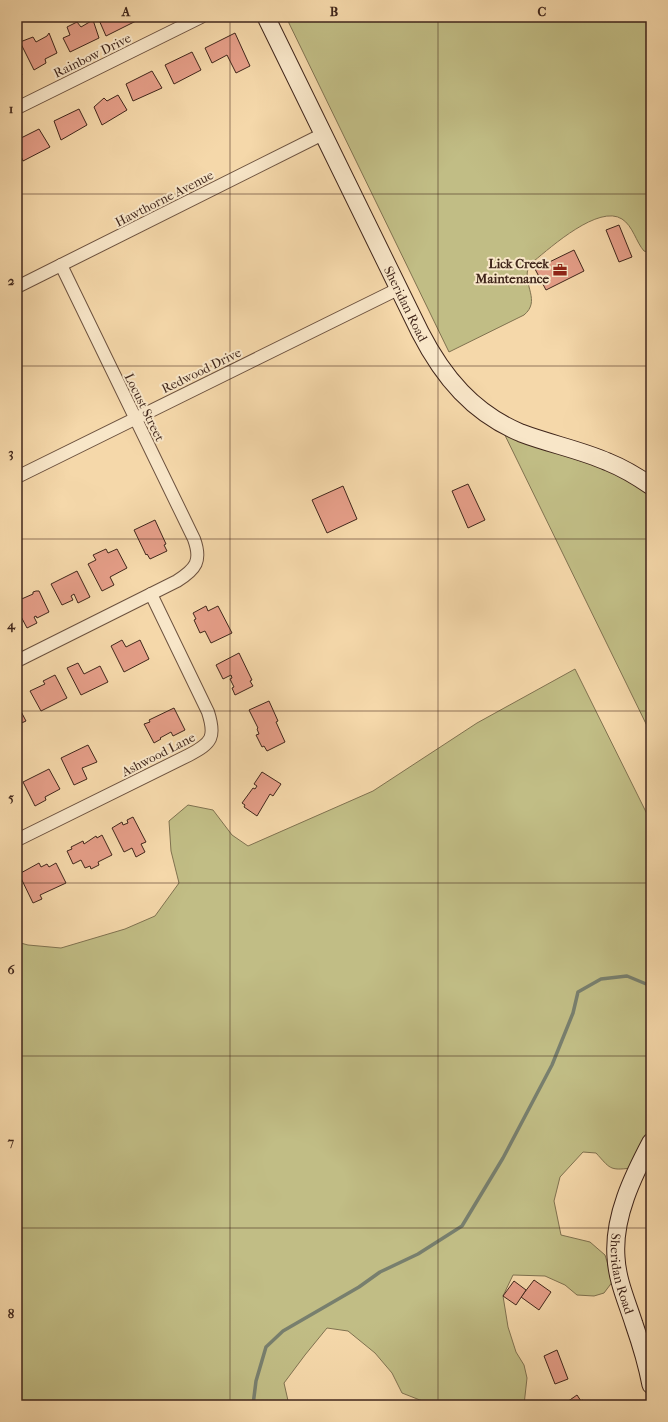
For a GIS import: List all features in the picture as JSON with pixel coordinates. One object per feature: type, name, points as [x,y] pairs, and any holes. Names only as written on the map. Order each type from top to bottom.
[{"type":"street","name":"Rainbow Drive","points":[[17,108],[201,17]]},
{"type":"street","name":"Sheridan Road","points":[[266,17],[398,289],[439,367],[469,400],[498,421],[520,432],[608,462],[630,472],[651,486]]},
{"type":"street","name":"Hawthorne Avenue","points":[[17,287],[324,134]]},
{"type":"street","name":"Locust Street","points":[[61,265],[194,539],[198,552],[198,562],[183,577],[151,594]]},
{"type":"street","name":"Redwood Drive","points":[[17,477],[398,289]]},
{"type":"street","points":[[17,661],[151,594]]},
{"type":"street","name":"Ashwood Lane","points":[[17,840],[189,755],[203,747],[211,738],[213,732],[208,712],[151,594]]},
{"type":"street","name":"Sheridan Road","points":[[651,1142],[632,1182],[619,1221],[615,1249],[620,1279],[639,1338],[651,1385]]},
{"type":"shaded area","points":[[286,17],[651,17],[651,253],[644,251],[632,230],[622,219],[612,216],[601,217],[589,222],[576,229],[552,246],[530,266],[527,275],[531,304],[529,310],[524,315],[449,352]]},
{"type":"shaded area","points":[[498,421],[651,489],[651,734]]},
{"type":"shaded area","points":[[575,669],[651,822],[651,1124],[631,1168],[614,1169],[607,1165],[596,1153],[583,1152],[560,1177],[554,1201],[561,1235],[590,1242],[605,1255],[613,1281],[604,1293],[594,1296],[577,1295],[565,1285],[545,1276],[513,1275],[503,1296],[508,1327],[516,1352],[524,1365],[527,1378],[524,1405],[427,1405],[425,1402],[402,1393],[392,1373],[375,1353],[348,1331],[327,1328],[284,1383],[289,1405],[17,1405],[17,942],[28,945],[61,948],[125,929],[155,916],[179,883],[171,851],[169,821],[188,805],[213,810],[232,835],[248,846],[373,791],[477,723]]},
{"type":"building","points":[[105,17],[136,17],[138,20],[106,36],[99,20]]},
{"type":"building","points":[[93,20],[99,38],[70,52],[63,38],[70,35],[67,27],[77,22],[81,27]]},
{"type":"building","points":[[49,33],[57,53],[45,59],[46,63],[34,70],[20,42],[33,37],[36,42],[47,36]]},
{"type":"building","points":[[235,33],[250,66],[236,73],[227,55],[212,63],[205,48]]},
{"type":"building","points":[[192,52],[201,70],[174,84],[165,65]]},
{"type":"building","points":[[17,66],[22,75],[17,77]]},
{"type":"building","points":[[152,71],[162,88],[133,101],[126,84]]},
{"type":"building","points":[[118,95],[127,110],[102,125],[94,107],[104,98],[107,101]]},
{"type":"building","points":[[79,109],[87,125],[61,140],[54,121]]},
{"type":"building","points":[[39,129],[50,147],[23,161],[17,147],[17,140]]},
{"type":"building","points":[[619,225],[632,257],[619,262],[606,230]]},
{"type":"building","points":[[574,250],[584,271],[546,290],[535,269]]},
{"type":"building","points":[[468,484],[485,520],[468,528],[452,491]]},
{"type":"building","points":[[343,486],[357,519],[327,533],[312,500]]},
{"type":"building","points":[[155,520],[166,544],[164,545],[167,551],[150,559],[147,554],[146,555],[134,530]]},
{"type":"building","points":[[106,549],[108,553],[117,549],[127,568],[110,577],[114,585],[102,591],[88,564],[96,560],[93,555]]},
{"type":"building","points":[[77,571],[90,597],[78,603],[74,594],[71,596],[73,600],[62,605],[51,584]]},
{"type":"building","points":[[39,591],[49,612],[37,618],[36,616],[34,617],[37,623],[27,628],[17,609],[17,601],[33,594],[33,592]]},
{"type":"building","points":[[206,606],[208,611],[218,606],[232,633],[211,643],[205,631],[200,633],[194,620],[196,619],[193,613]]},
{"type":"building","points":[[122,640],[126,647],[140,640],[149,659],[124,672],[111,646]]},
{"type":"building","points":[[239,653],[252,680],[250,681],[253,686],[235,695],[232,688],[234,687],[230,679],[232,678],[231,675],[223,679],[216,665]]},
{"type":"building","points":[[78,663],[84,674],[100,666],[108,682],[81,695],[67,668]]},
{"type":"building","points":[[55,675],[67,698],[41,711],[30,691],[45,684],[43,681]]},
{"type":"building","points":[[269,701],[285,742],[267,751],[264,746],[262,747],[256,735],[259,734],[258,728],[249,710]]},
{"type":"building","points":[[17,704],[26,721],[17,725]]},
{"type":"building","points":[[174,708],[185,730],[173,736],[171,732],[154,743],[144,724]]},
{"type":"building","points":[[88,745],[97,762],[82,768],[87,779],[74,785],[61,758]]},
{"type":"building","points":[[49,769],[60,789],[45,797],[46,800],[35,806],[23,782]]},
{"type":"building","points":[[262,772],[281,784],[273,796],[270,794],[257,816],[244,807],[245,805],[242,803],[253,788],[255,789],[257,786],[254,784]]},
{"type":"building","points":[[133,817],[146,842],[141,844],[145,852],[136,857],[132,848],[124,852],[112,828],[122,822],[123,825],[128,823],[127,820]]},
{"type":"building","points":[[102,835],[112,855],[98,862],[99,865],[91,869],[90,866],[85,868],[81,860],[73,864],[67,851],[72,849],[71,847],[83,841],[84,844],[96,836],[97,838]]},
{"type":"building","points":[[39,863],[41,867],[47,864],[49,867],[56,863],[66,883],[40,895],[42,899],[33,903],[19,874]]},
{"type":"building","points":[[534,1280],[551,1292],[539,1310],[521,1297]]},
{"type":"building","points":[[514,1281],[526,1290],[516,1305],[503,1296]]},
{"type":"building","points":[[557,1350],[568,1379],[555,1384],[544,1356]]},
{"type":"building","points":[[577,1395],[586,1405],[564,1404]]},
{"type":"waterway","points":[[253,1405],[256,1381],[266,1347],[283,1331],[359,1287],[380,1272],[418,1254],[462,1226],[503,1158],[552,1065],[573,1013],[578,992],[601,979],[627,976],[651,986]]},
{"type":"place","name":"Lick Creek Maintenance","points":[[560,270]]}]
